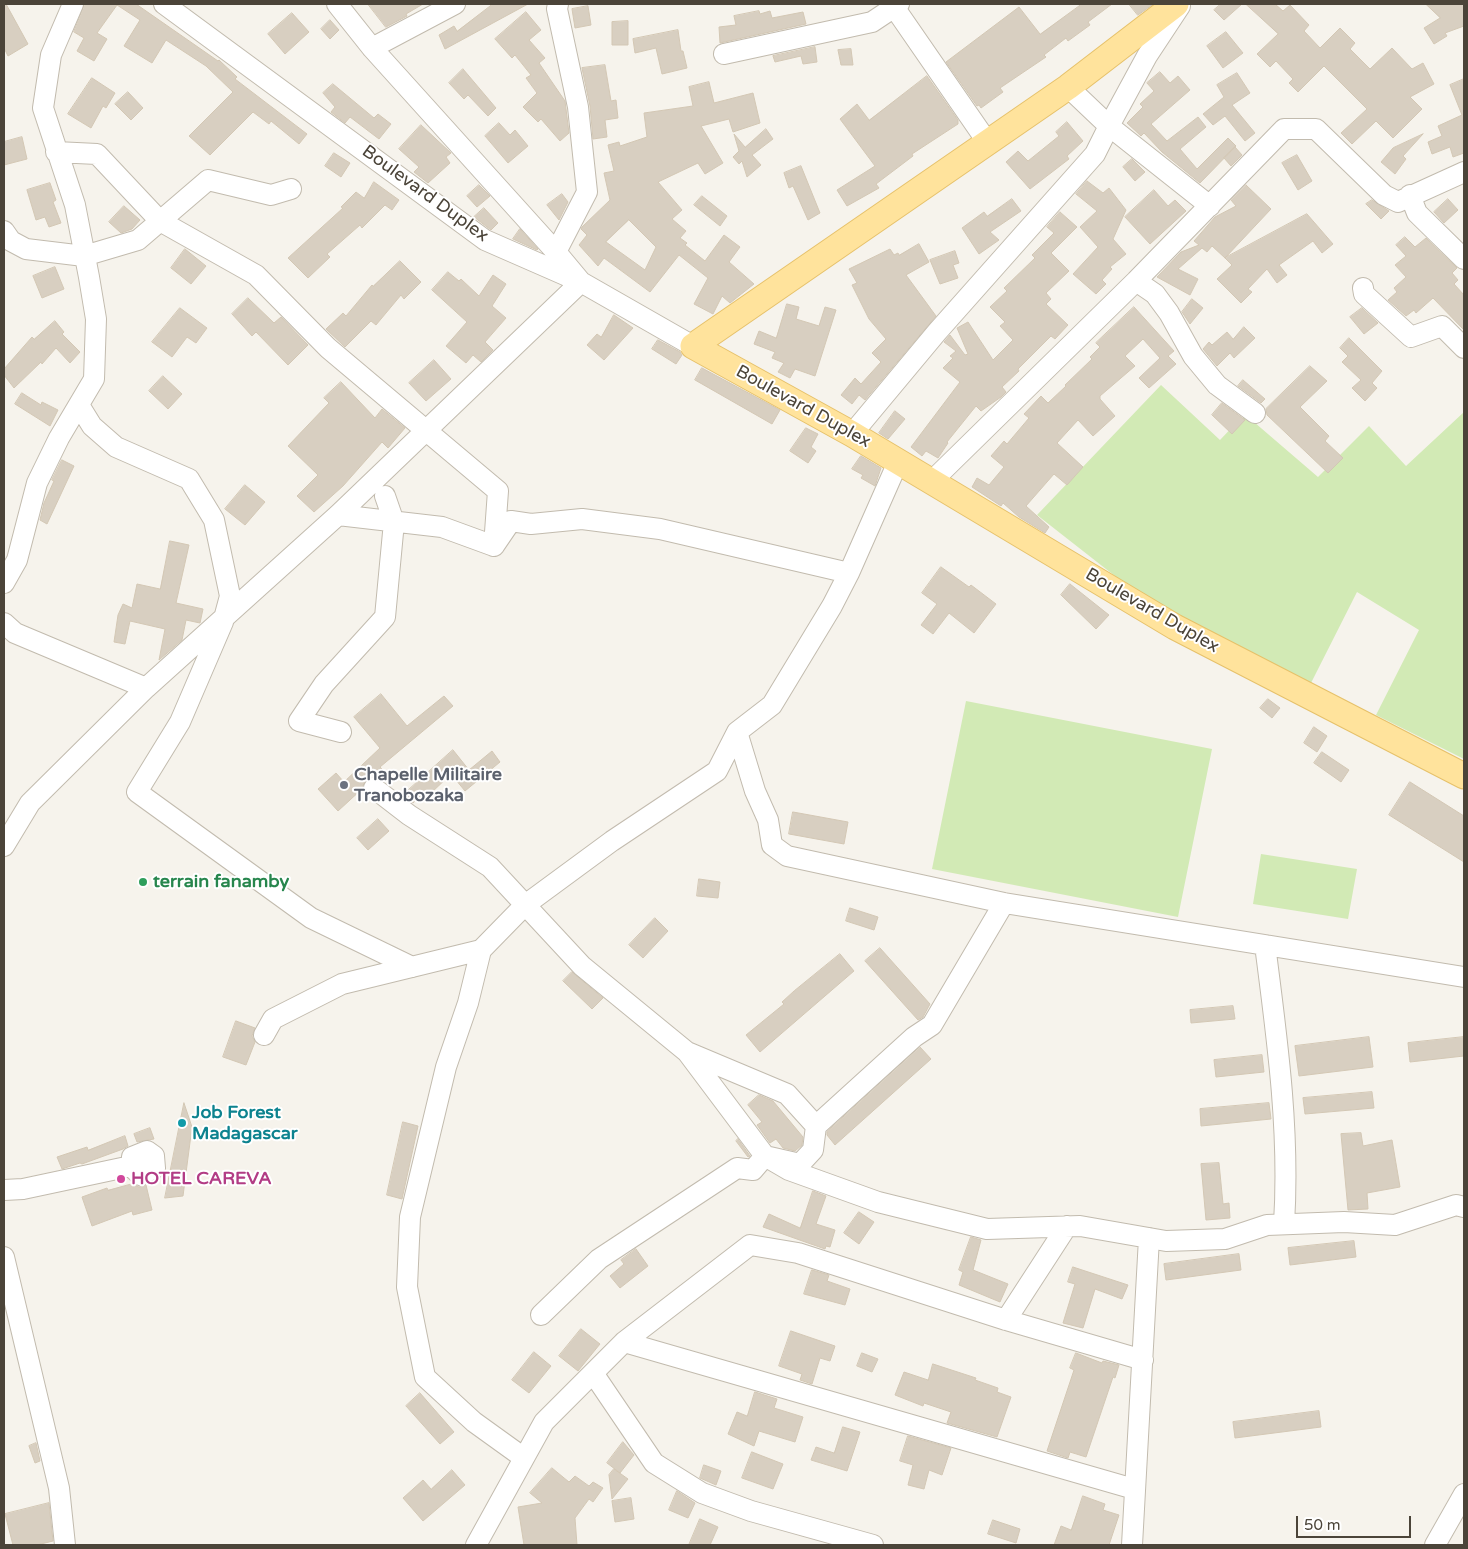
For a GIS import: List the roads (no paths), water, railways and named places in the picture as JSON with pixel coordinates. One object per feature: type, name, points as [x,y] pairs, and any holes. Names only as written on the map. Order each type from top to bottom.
[{"type":"main road","points":[[693,346],[1068,87],[1176,4]]},
{"type":"main road","name":"Boulevard Duplex","points":[[693,346],[852,434],[1175,627],[1464,776]]},
{"type":"street","points":[[4,583],[17,560],[38,482],[59,438],[94,379],[96,319],[75,205],[43,108],[51,55],[67,13],[73,4]]},
{"type":"street","name":"Boulevard Duplex","points":[[164,4],[485,240],[580,282],[693,346]]},
{"type":"street","points":[[4,846],[11,817],[30,803],[146,688],[223,622],[338,515],[580,282],[556,252],[372,48],[337,4]]},
{"type":"street","points":[[372,48],[455,4]]},
{"type":"street","points":[[556,252],[587,192],[581,124],[557,9],[558,4]]},
{"type":"street","points":[[852,434],[937,332],[1095,154],[1147,56],[1181,4]]},
{"type":"street","points":[[724,54],[872,22],[895,5],[988,142]]},
{"type":"street","points":[[1068,87],[1109,126],[1210,206]]},
{"type":"street","points":[[932,481],[1136,281],[1284,129],[1316,129],[1384,194],[1398,202],[1464,172]]},
{"type":"street","points":[[56,152],[97,154],[160,221],[256,275],[328,348],[498,491],[494,546]]},
{"type":"street","points":[[4,230],[11,241],[26,249],[84,256],[138,240],[208,180],[271,194],[291,189]]},
{"type":"street","points":[[1410,195],[1418,213],[1464,259]]},
{"type":"street","points":[[1136,281],[1156,294],[1193,356],[1217,386],[1255,413]]},
{"type":"street","points":[[1363,288],[1364,294],[1411,337],[1442,326],[1464,348]]},
{"type":"street","points":[[78,405],[92,426],[116,446],[189,479],[214,520],[230,596],[223,622],[180,722],[137,792],[311,918],[412,967]]},
{"type":"street","points":[[524,1458],[474,1422],[425,1377],[407,1287],[410,1217],[446,1067],[468,1004],[482,950],[525,905],[612,841],[717,772],[737,732],[772,705],[849,573],[898,462]]},
{"type":"street","points":[[342,732],[299,721],[324,684],[385,617],[394,522],[385,496]]},
{"type":"street","points":[[338,515],[442,527],[494,546]]},
{"type":"street","points":[[494,546],[511,520],[531,524],[582,519],[660,529],[849,573]]},
{"type":"street","points":[[4,623],[15,633],[146,688]]},
{"type":"street","points":[[737,732],[755,791],[768,820],[772,845],[787,856],[1004,903],[1464,977]]},
{"type":"street","points":[[374,788],[410,816],[490,867],[582,966],[687,1052],[765,1156],[789,1170],[878,1202],[987,1229],[1080,1226],[1166,1241],[1225,1239],[1267,1225],[1344,1222],[1395,1225],[1456,1205],[1464,1207]]},
{"type":"street","points":[[765,1156],[800,1164],[813,1150],[816,1126],[914,1037],[932,1026],[1004,903]]},
{"type":"street","points":[[1265,946],[1282,1077],[1286,1199],[1284,1224]]},
{"type":"street","points":[[264,1035],[273,1019],[342,984],[482,950]]},
{"type":"street","points":[[687,1052],[787,1094],[816,1126]]},
{"type":"street","points":[[541,1315],[599,1259],[737,1168],[753,1170],[765,1156]]},
{"type":"street","points":[[4,1190],[23,1189],[131,1166]]},
{"type":"street","points":[[1006,1320],[1067,1226]]},
{"type":"street","points":[[1132,1545],[1149,1238]]},
{"type":"street","points":[[476,1545],[544,1422],[624,1342],[750,1245],[798,1253],[1006,1320],[1143,1360]]},
{"type":"street","points":[[4,1257],[59,1488],[65,1545]]},
{"type":"street","points":[[624,1342],[1134,1489]]},
{"type":"street","points":[[593,1373],[654,1463],[702,1493],[751,1511],[873,1545]]},
{"type":"street","points":[[1435,1545],[1464,1494]]},
{"type":"place","name":"Chapelle Militaire Tranobozaka","points":[[344,785]]},
{"type":"place","name":"terrain fanamby","points":[[143,882]]},
{"type":"place","name":"Job Forest Madagascar","points":[[182,1123]]},
{"type":"place","name":"HOTEL CAREVA","points":[[121,1179]]}]
